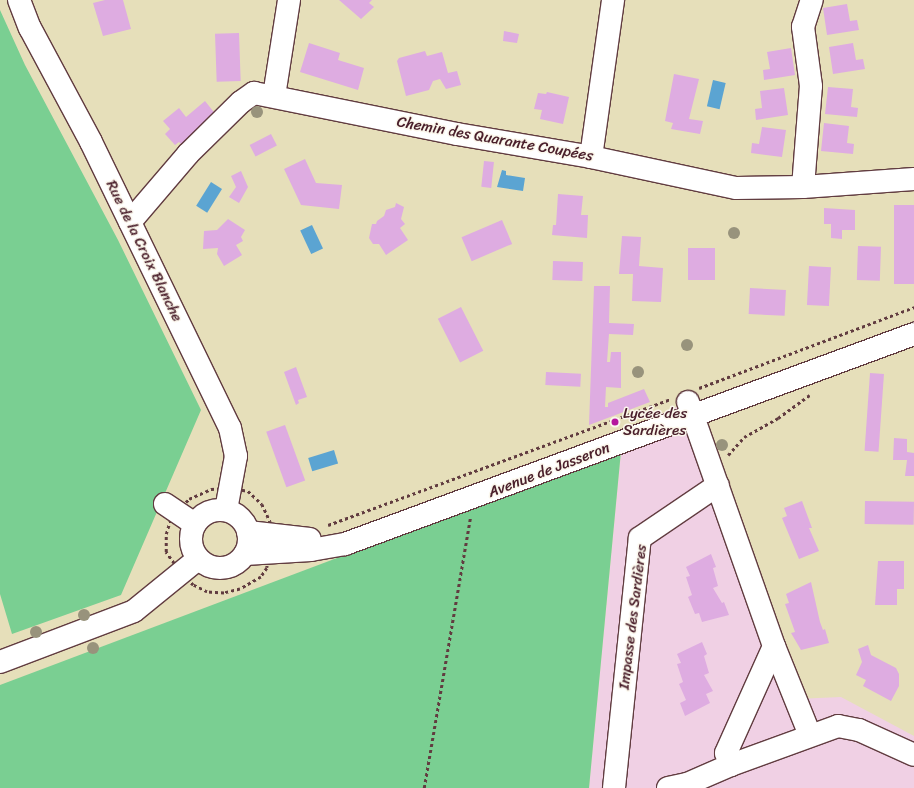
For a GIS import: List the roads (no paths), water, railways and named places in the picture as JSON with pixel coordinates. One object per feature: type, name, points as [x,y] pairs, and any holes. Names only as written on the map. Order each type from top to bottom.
[{"type":"street","name":"Rue de la Croix Blanche","points":[[19,0],[30,28],[130,222],[230,428],[236,456],[226,510]]},
{"type":"street","points":[[274,96],[289,0]]},
{"type":"street","points":[[591,157],[613,0]]},
{"type":"street","points":[[803,187],[812,86],[803,27],[812,0]]},
{"type":"street","name":"Chemin des Quarante Coupées","points":[[130,222],[188,154],[241,102],[254,93],[458,134],[591,157],[736,188],[803,187],[914,179]]},
{"type":"street","name":"Avenue de Jasseron","points":[[248,532],[272,533],[309,539],[342,536],[688,401],[914,320]]},
{"type":"street","name":"Avenue de Jasseron","points":[[272,533],[311,550],[345,544],[473,498],[688,401],[914,334]]},
{"type":"street","points":[[688,401],[774,646],[810,735]]},
{"type":"street","name":"Impasse des Sardières","points":[[614,788],[640,538],[714,476]]},
{"type":"street","points":[[170,508],[195,524]]},
{"type":"street","points":[[226,510],[243,521],[250,539],[245,554],[230,567],[220,569],[206,565],[198,559],[190,540],[195,524],[206,513],[226,510]]},
{"type":"street","name":"Avenue de Jasseron","points":[[245,554],[272,533]]},
{"type":"street","points":[[0,662],[134,611],[198,559]]},
{"type":"street","points":[[730,765],[726,753],[774,646]]},
{"type":"street","points":[[668,788],[687,784],[730,765],[838,726],[860,730],[914,755]]},
{"type":"water","points":[[713,80],[726,83],[720,109],[707,106]]},
{"type":"water","points":[[502,170],[506,171],[506,175],[525,178],[523,191],[497,187]]},
{"type":"water","points":[[211,182],[222,189],[207,213],[196,206]]},
{"type":"water","points":[[312,225],[323,249],[311,254],[300,230]]},
{"type":"water","points":[[334,450],[338,463],[312,471],[308,458]]},
{"type":"place","name":"Lycée des Sardières","points":[[615,422]]}]
